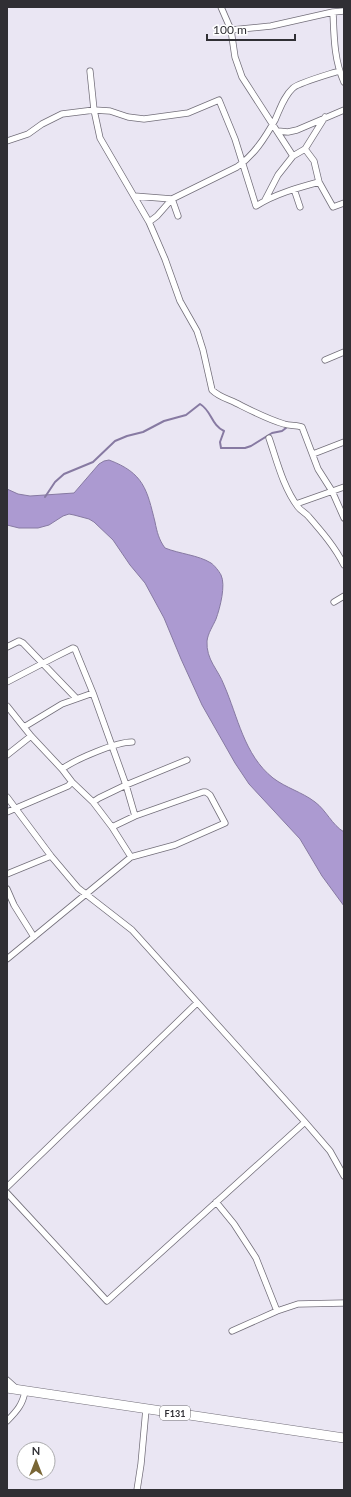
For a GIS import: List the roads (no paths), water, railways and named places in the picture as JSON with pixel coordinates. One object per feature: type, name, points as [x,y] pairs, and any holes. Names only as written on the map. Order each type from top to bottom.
[{"type":"main road","name":"F131","points":[[7,1388],[344,1438]]},
{"type":"street","points":[[221,7],[231,30],[234,57],[242,77],[293,156]]},
{"type":"street","points":[[231,30],[271,26],[333,12],[344,11]]},
{"type":"street","points":[[333,12],[334,40],[339,71],[344,82]]},
{"type":"street","points":[[90,71],[94,110],[100,138],[149,222],[165,259],[180,301],[197,332],[203,350],[212,390],[216,395],[237,403],[259,415],[286,425],[298,425],[302,427],[318,469],[332,491],[344,518]]},
{"type":"street","points":[[149,222],[157,216],[172,199],[243,163],[258,148],[285,98],[294,87],[339,71]]},
{"type":"street","points":[[7,141],[28,134],[57,116],[94,110],[110,111],[128,117],[144,119],[188,113],[219,100],[236,139],[256,206],[265,200],[294,189],[319,182]]},
{"type":"street","points":[[278,131],[288,132],[297,130],[344,110]]},
{"type":"street","points":[[265,200],[278,175],[293,156],[305,149],[325,117]]},
{"type":"street","points":[[305,149],[314,161],[319,182],[333,207],[344,203]]},
{"type":"street","points":[[294,189],[300,207]]},
{"type":"street","points":[[134,196],[172,199]]},
{"type":"street","points":[[172,199],[178,216]]},
{"type":"street","points":[[326,360],[344,352]]},
{"type":"street","points":[[269,438],[286,486],[296,504],[308,515],[330,542],[344,565]]},
{"type":"street","points":[[313,454],[344,442]]},
{"type":"street","points":[[296,504],[307,502],[344,487]]},
{"type":"street","points":[[334,602],[344,596]]},
{"type":"street","points":[[7,647],[19,641],[23,643],[76,698]]},
{"type":"street","points":[[7,682],[68,650],[73,648],[75,649],[113,746],[135,816]]},
{"type":"street","points":[[24,727],[62,704],[93,692]]},
{"type":"street","points":[[7,706],[31,736],[62,768],[72,782],[93,802],[112,827],[131,857]]},
{"type":"street","points":[[7,755],[31,736]]},
{"type":"street","points":[[62,768],[75,760],[113,746],[132,742]]},
{"type":"street","points":[[93,802],[126,785],[187,760]]},
{"type":"street","points":[[7,812],[68,786],[72,782]]},
{"type":"street","points":[[8,957],[131,857],[175,845],[225,823],[210,795],[206,792],[135,816],[112,827]]},
{"type":"street","points":[[7,797],[51,856],[78,888],[132,930],[330,1151],[344,1176]]},
{"type":"street","points":[[7,874],[51,856]]},
{"type":"street","points":[[7,889],[14,905],[34,937]]},
{"type":"street","points":[[7,1187],[197,1003]]},
{"type":"street","points":[[7,1193],[107,1301],[305,1122]]},
{"type":"street","points":[[216,1202],[234,1224],[256,1258],[277,1311]]},
{"type":"street","points":[[232,1331],[277,1311],[298,1304],[344,1303]]},
{"type":"street","points":[[7,1380],[22,1390],[23,1401],[19,1410],[7,1421]]},
{"type":"street","points":[[137,1490],[146,1409]]},
{"type":"waterway","points":[[45,497],[55,482],[64,474],[93,462],[115,441],[143,432],[164,421],[186,415],[200,404],[207,410],[216,425],[224,431],[220,442],[221,448],[245,448],[272,433],[282,431],[286,428]]}]
